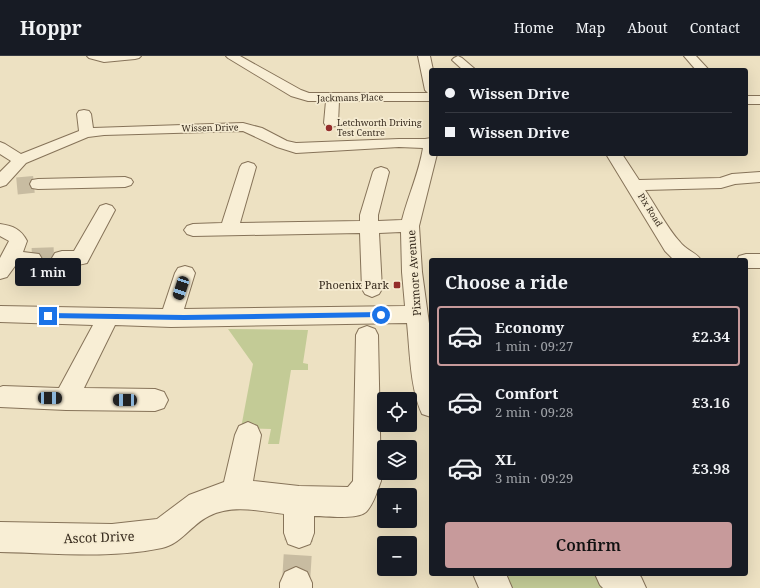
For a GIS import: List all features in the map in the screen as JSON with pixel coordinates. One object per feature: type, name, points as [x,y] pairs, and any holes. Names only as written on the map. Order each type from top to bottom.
[{"type":"street","points":[[93,56],[104,59],[135,56]]},
{"type":"street","name":"Jackmans Place","points":[[232,56],[296,93],[314,98],[429,97]]},
{"type":"street","points":[[424,56],[429,80]]},
{"type":"street","points":[[690,56],[702,68]]},
{"type":"street","points":[[458,60],[468,68]]},
{"type":"street","points":[[331,123],[333,98]]},
{"type":"street","points":[[748,100],[760,100]]},
{"type":"street","points":[[84,114],[86,133]]},
{"type":"street","name":"Wissen Drive","points":[[0,182],[20,160],[86,133],[104,131],[243,127],[257,131],[284,146],[296,148],[429,143]]},
{"type":"street","points":[[0,147],[20,160]]},
{"type":"street","name":"Pixmore Avenue","points":[[429,156],[415,203],[410,226],[412,272],[423,367],[429,396]]},
{"type":"street","name":"Pix Road","points":[[615,156],[672,246],[685,258]]},
{"type":"street","points":[[230,229],[248,167]]},
{"type":"street","points":[[372,289],[369,215],[381,172]]},
{"type":"street","points":[[634,185],[721,183],[732,179],[760,177]]},
{"type":"street","points":[[38,184],[125,182]]},
{"type":"street","points":[[0,186],[17,186]]},
{"type":"street","points":[[62,258],[80,258],[106,210]]},
{"type":"street","points":[[193,230],[410,226]]},
{"type":"street","points":[[0,230],[12,233],[18,241],[5,266]]},
{"type":"street","points":[[5,266],[32,259]]},
{"type":"street","points":[[748,261],[760,261]]},
{"type":"street","points":[[171,318],[186,273]]},
{"type":"street","points":[[0,314],[171,318],[417,314]]},
{"type":"street","points":[[66,399],[108,317]]},
{"type":"street","name":"Ascot Drive","points":[[0,537],[112,539],[163,533],[199,505],[218,498],[236,494],[299,501],[355,502],[363,491],[367,481],[367,335]]},
{"type":"street","points":[[3,397],[155,400]]},
{"type":"street","points":[[236,494],[248,435]]},
{"type":"street","points":[[299,501],[299,533]]},
{"type":"street","points":[[491,576],[496,588]]},
{"type":"street","points":[[614,576],[630,588]]},
{"type":"green space","points":[[228,329],[308,330],[303,363],[308,364],[308,370],[291,370],[279,444],[268,444],[271,429],[241,428],[253,364]]},
{"type":"green space","points":[[504,576],[596,576],[612,588],[510,588]]},
{"type":"tunnel","points":[[17,186],[38,184]]},
{"type":"tunnel","points":[[32,259],[62,258]]},
{"type":"tunnel","points":[[296,583],[299,533]]},
{"type":"place","name":"Letchworth Driving Test Centre","points":[[329,128]]},
{"type":"place","name":"Phoenix Park","points":[[397,285]]},
{"type":"route","points":[[48,316],[184,318],[381,315]]}]
